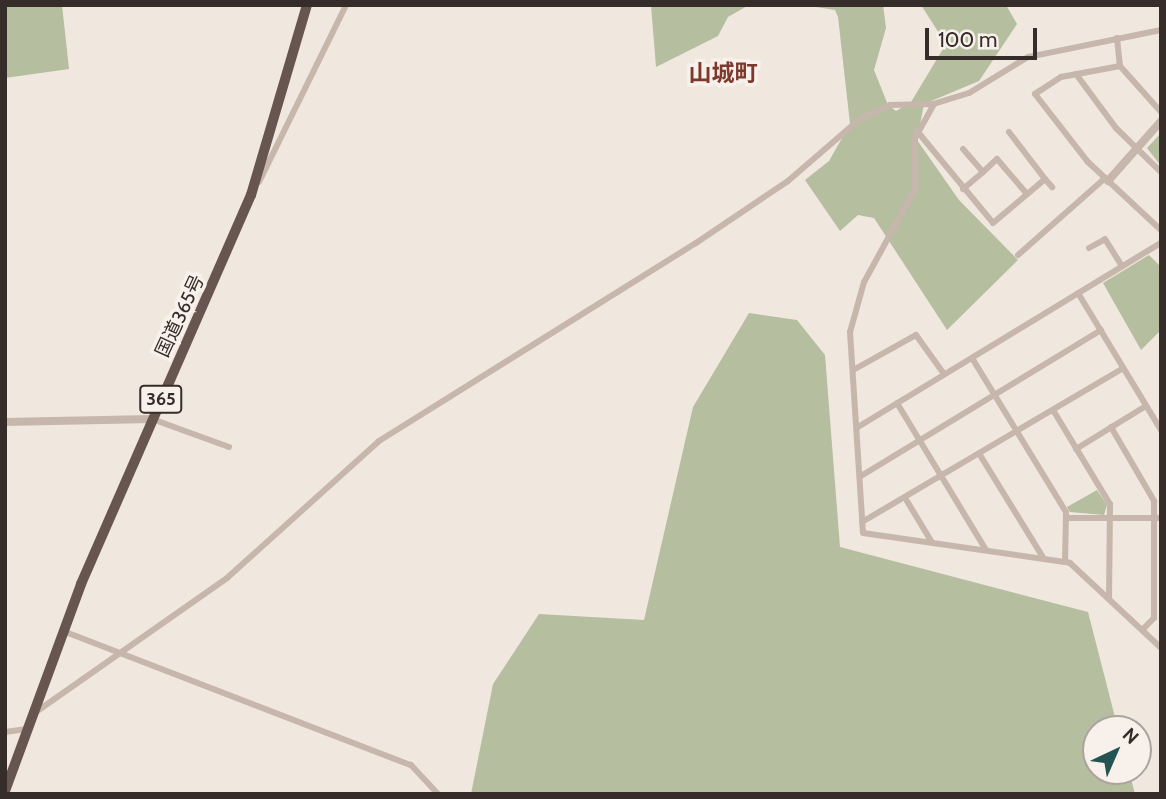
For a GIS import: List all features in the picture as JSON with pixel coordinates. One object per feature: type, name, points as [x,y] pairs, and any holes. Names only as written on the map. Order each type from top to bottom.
[{"type":"highway","name":"国道365号","points":[[5,790],[63,631],[152,419],[251,195],[307,5]]},
{"type":"street","points":[[251,195],[346,5]]},
{"type":"street","points":[[33,714],[122,655],[227,578],[379,440],[696,243],[788,181],[861,117],[890,105],[934,104],[969,93],[1028,57],[1161,30]]},
{"type":"street","points":[[1117,38],[1120,66],[1161,112]]},
{"type":"street","points":[[1120,66],[1076,74],[1035,94],[1106,179],[1161,230]]},
{"type":"street","points":[[1076,74],[1137,148],[1161,172]]},
{"type":"street","points":[[934,104],[917,131],[915,189],[864,282],[853,316],[863,533],[1065,562],[1161,648]]},
{"type":"street","points":[[1018,255],[1106,179],[1161,121]]},
{"type":"street","points":[[917,131],[993,223],[1045,179]]},
{"type":"street","points":[[1009,132],[1052,187]]},
{"type":"street","points":[[963,149],[983,172]]},
{"type":"street","points":[[963,189],[997,159],[1027,194]]},
{"type":"street","points":[[1088,248],[1105,239],[1122,266]]},
{"type":"street","points":[[858,427],[1161,243]]},
{"type":"street","points":[[1078,293],[1161,429]]},
{"type":"street","points":[[861,475],[1101,330]]},
{"type":"street","points":[[855,369],[916,335],[944,374]]},
{"type":"street","points":[[972,358],[1066,518],[1065,562]]},
{"type":"street","points":[[862,522],[906,501],[1123,368]]},
{"type":"street","points":[[897,403],[986,550]]},
{"type":"street","points":[[1076,449],[1146,405]]},
{"type":"street","points":[[1053,410],[1110,504],[1109,599]]},
{"type":"street","points":[[5,422],[152,419],[229,447]]},
{"type":"street","points":[[1111,427],[1153,497],[1158,518],[1157,618],[1142,630]]},
{"type":"street","points":[[980,455],[1044,559]]},
{"type":"street","points":[[906,501],[931,541]]},
{"type":"street","points":[[1066,518],[1158,518]]},
{"type":"street","points":[[63,631],[411,765],[438,794]]},
{"type":"street","points":[[5,732],[27,729]]},
{"type":"green space","points":[[5,5],[62,5],[69,69],[5,78]]},
{"type":"green space","points":[[651,5],[749,5],[728,17],[718,36],[656,67]]},
{"type":"green space","points":[[803,5],[883,5],[886,28],[874,70],[888,105],[896,111],[911,102],[946,44],[921,5],[1006,5],[1017,24],[979,81],[924,104],[917,140],[959,200],[1018,260],[947,330],[874,218],[858,215],[840,231],[805,180],[829,161],[850,124],[838,17],[835,10]]},
{"type":"green space","points":[[1161,133],[1161,166],[1147,148]]},
{"type":"green space","points":[[1149,255],[1161,267],[1161,330],[1141,350],[1103,283]]},
{"type":"green space","points":[[749,313],[797,320],[825,355],[840,547],[1088,612],[1114,715],[1082,715],[1082,785],[1133,785],[1135,794],[471,794],[493,684],[539,614],[644,620],[693,407]]},
{"type":"green space","points":[[1097,490],[1107,505],[1104,515],[1070,512],[1067,507]]},
{"type":"district","name":"山城町","points":[[723,73]]}]
